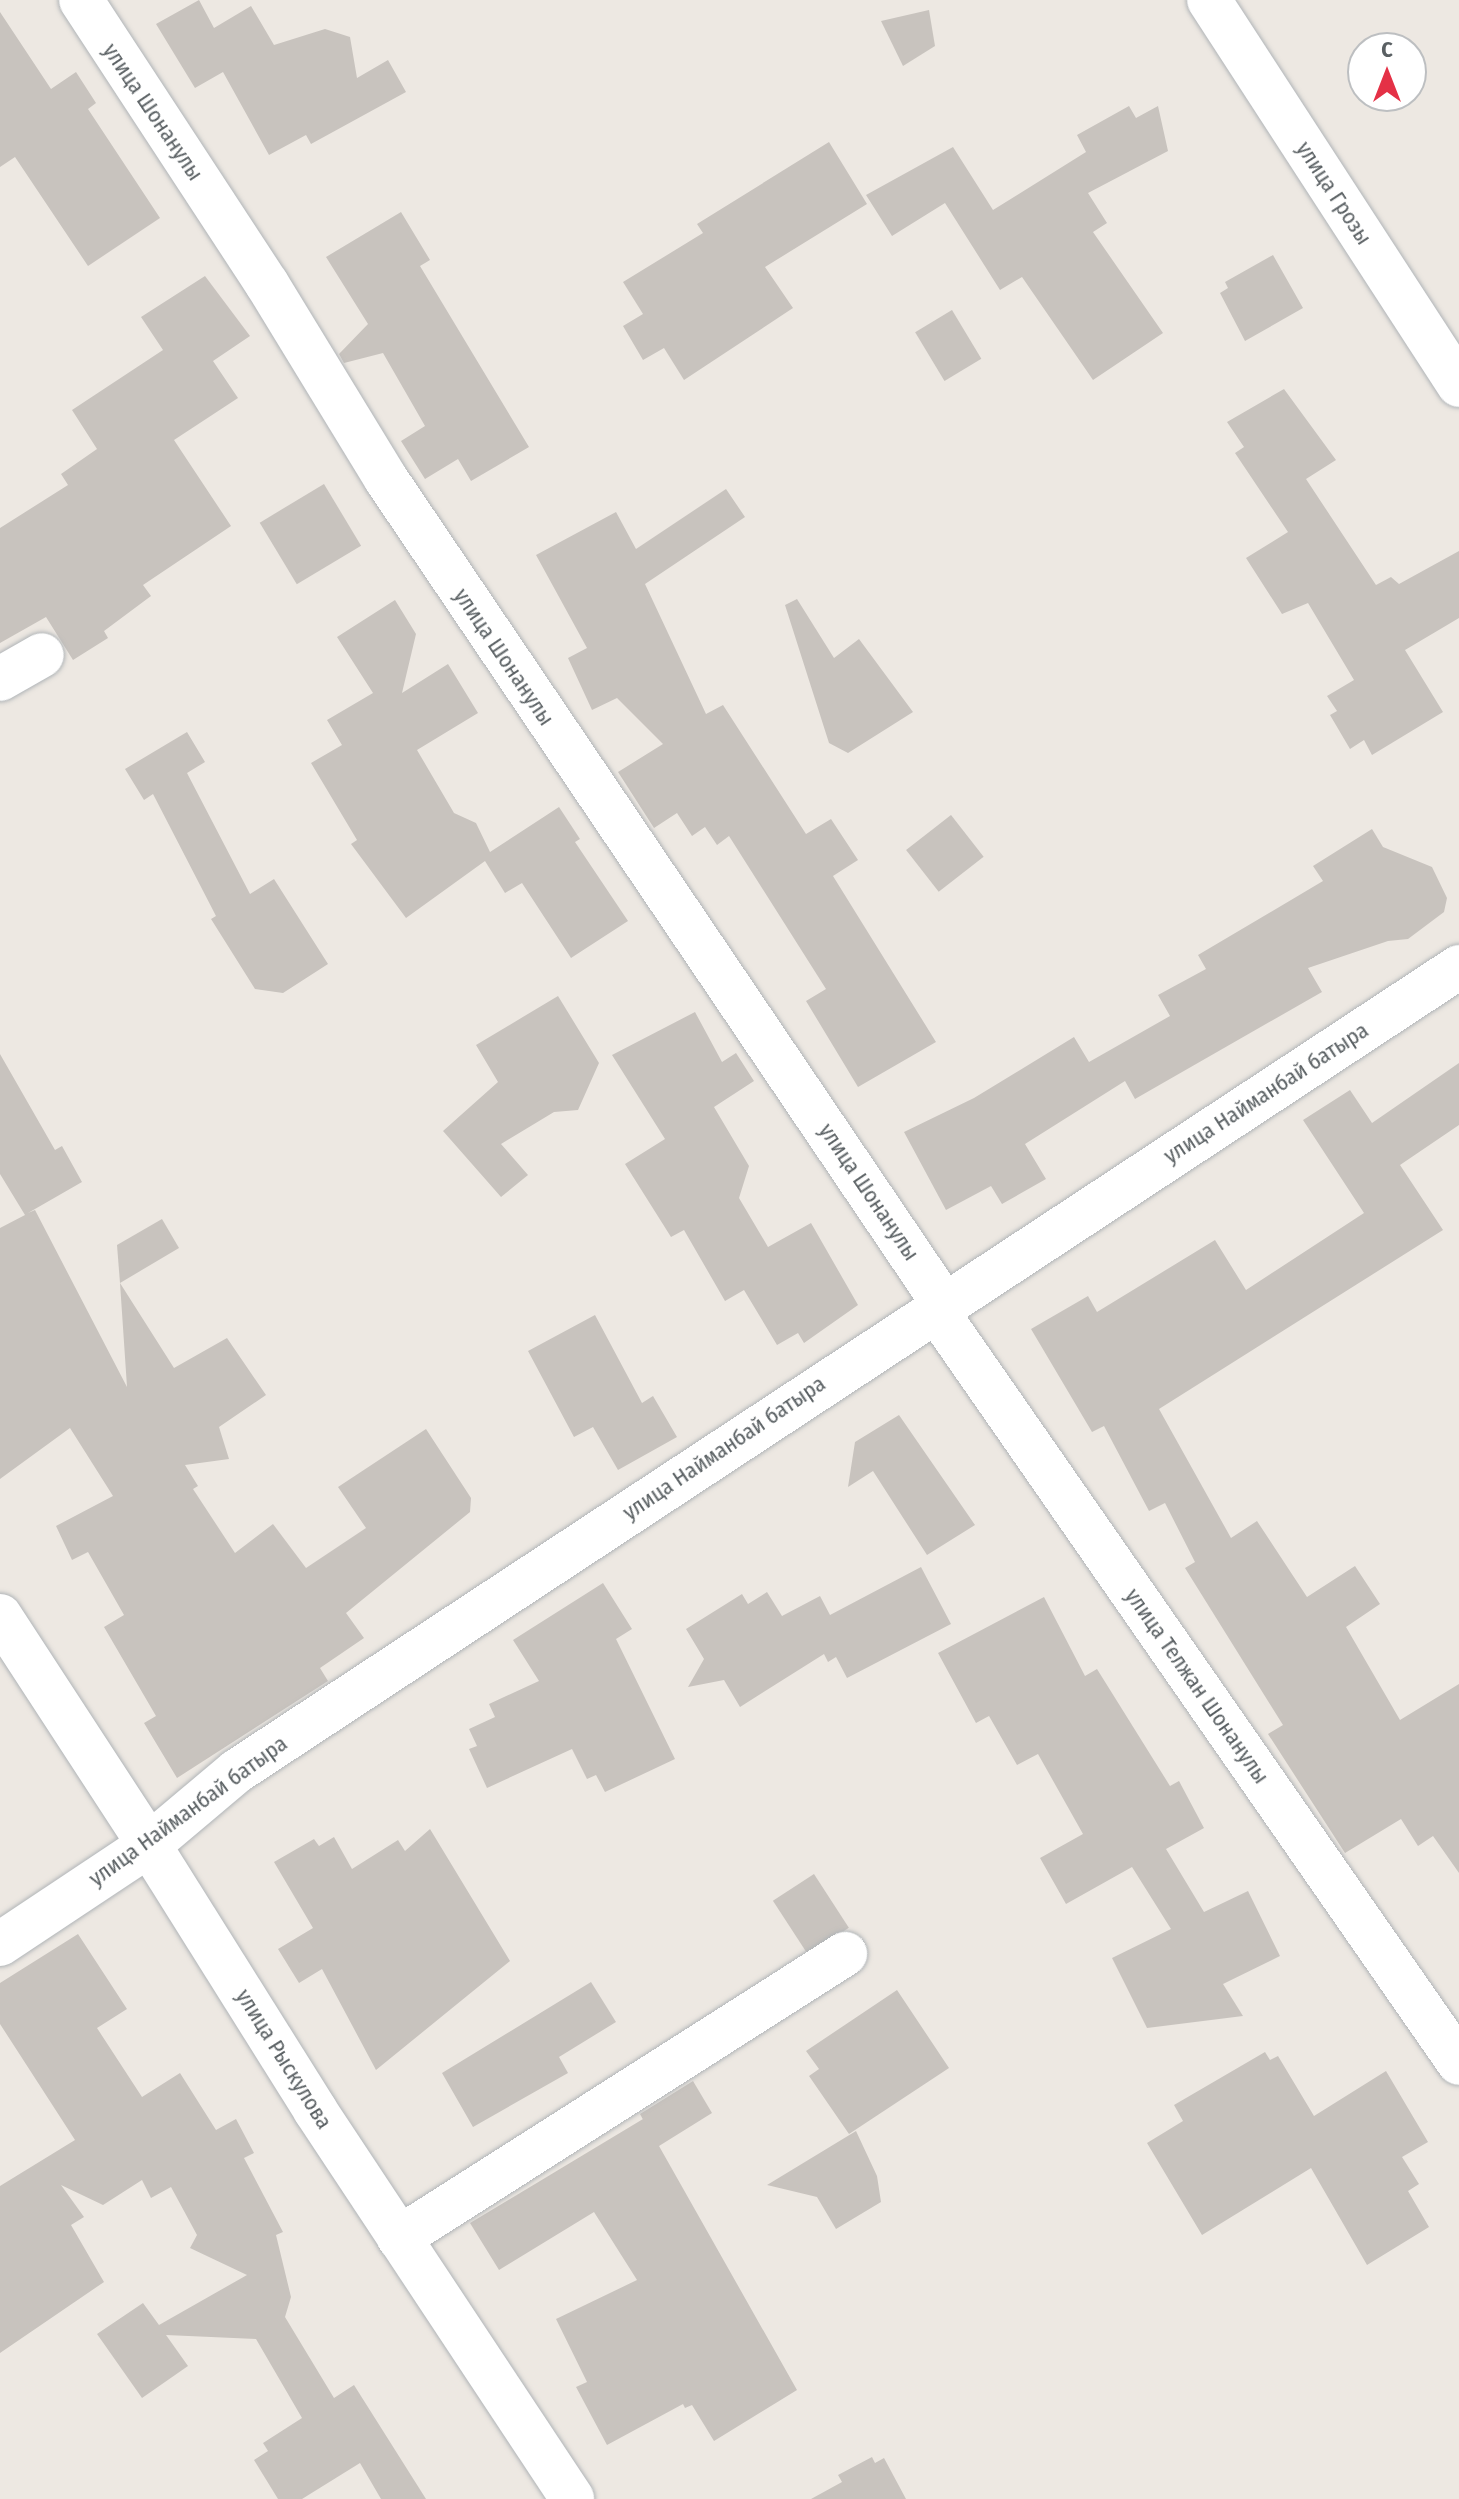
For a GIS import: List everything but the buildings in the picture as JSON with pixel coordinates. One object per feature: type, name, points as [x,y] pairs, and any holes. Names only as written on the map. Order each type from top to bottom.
[{"type":"street","name":"улица Шонанулы","points":[[81,0],[411,517],[939,1306]]},
{"type":"street","name":"улица Грозы","points":[[1209,0],[1459,385]]},
{"type":"street","points":[[0,679],[42,655]]},
{"type":"street","name":"улица Найманбай батыра","points":[[0,1944],[149,1845],[237,1771],[939,1306],[1459,967]]},
{"type":"street","name":"улица Телжан Шонанулы","points":[[939,1306],[1459,2063]]},
{"type":"street","name":"улица Рыскулова","points":[[0,1616],[399,2238],[572,2499]]},
{"type":"street","points":[[399,2238],[845,1954]]}]
